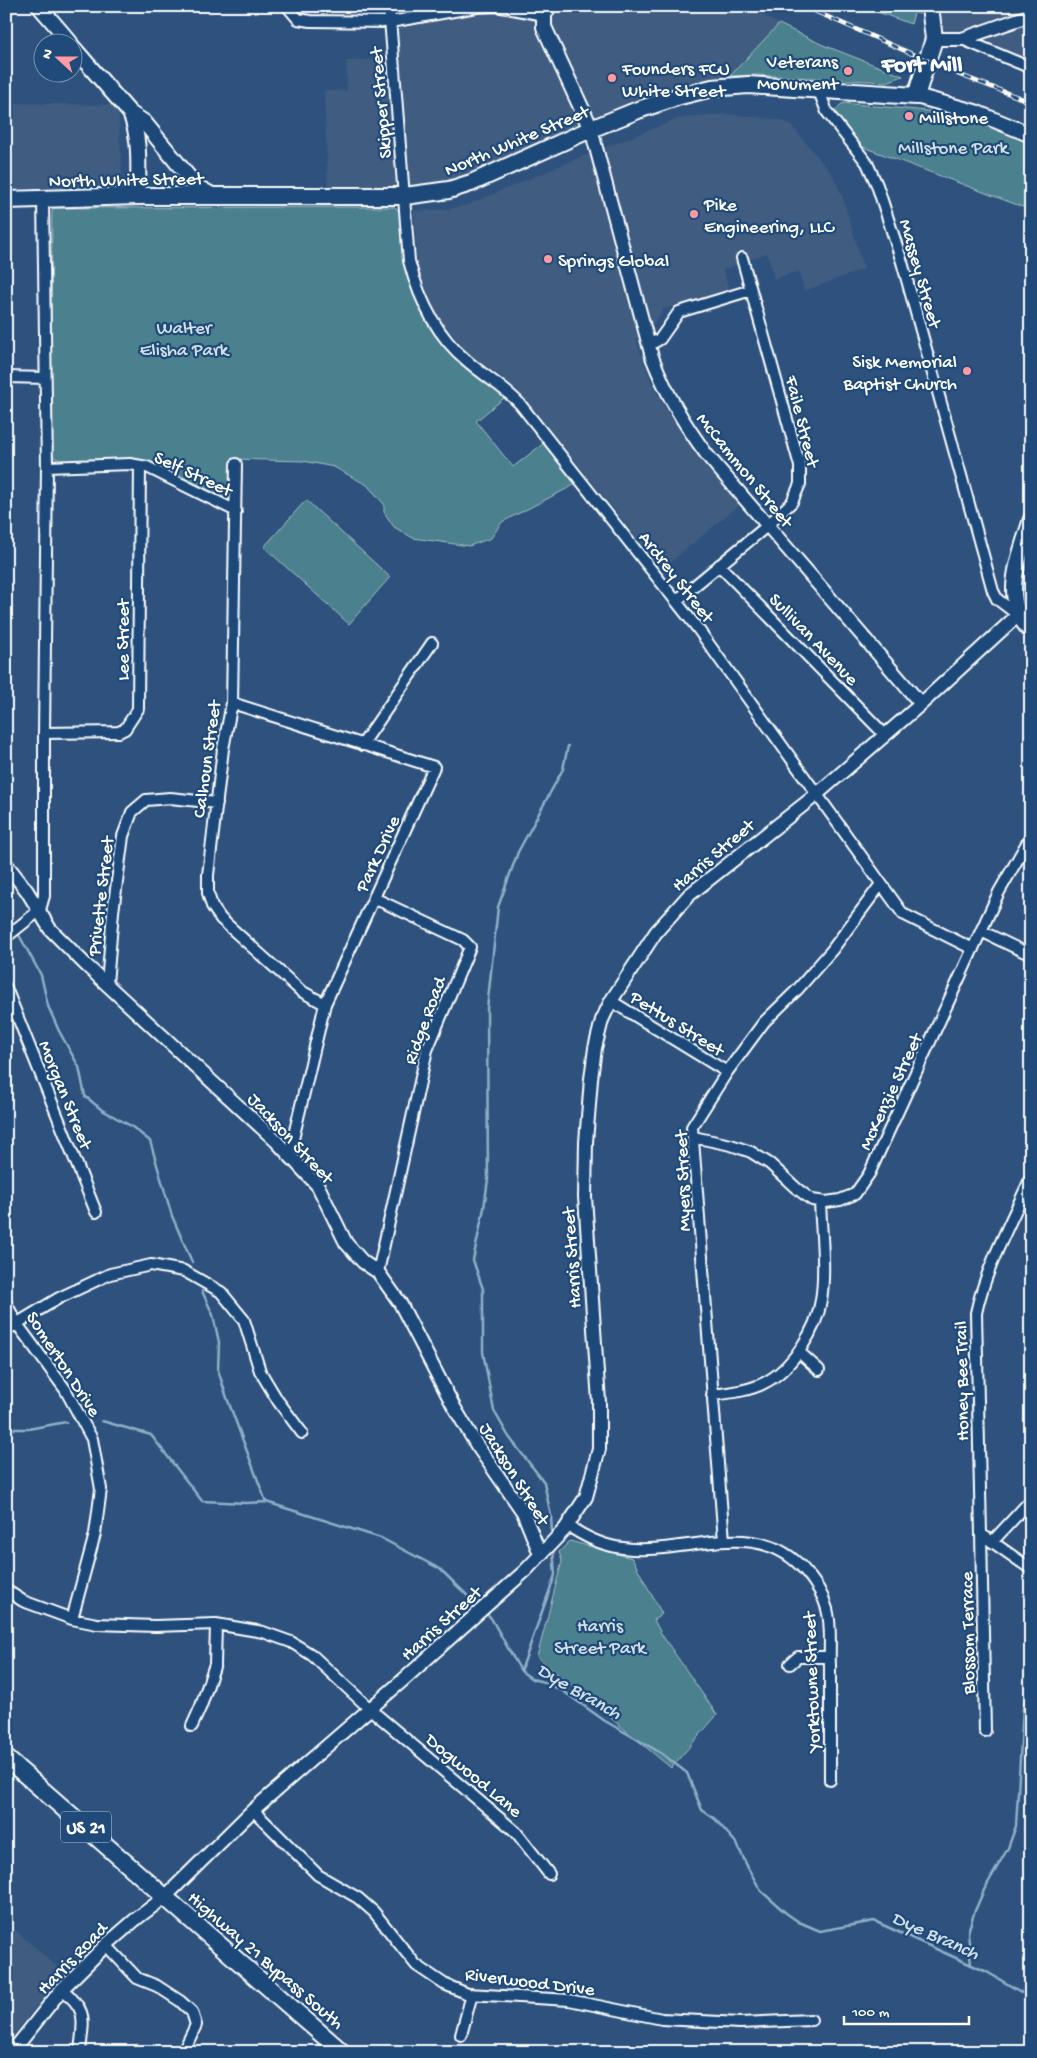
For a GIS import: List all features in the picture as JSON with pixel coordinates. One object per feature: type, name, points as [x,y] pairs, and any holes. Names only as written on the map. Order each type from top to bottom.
[{"type":"main road","points":[[40,6],[62,32]]},
{"type":"main road","points":[[930,6],[934,39],[916,96],[975,112],[1031,135]]},
{"type":"main road","points":[[547,10],[544,27],[591,129]]},
{"type":"main road","points":[[82,58],[130,114],[135,124],[138,196]]},
{"type":"main road","name":"North White Street","points":[[6,200],[138,196],[405,196],[449,190],[471,183],[591,129],[672,98],[712,88],[748,85],[916,96]]},
{"type":"main road","points":[[130,114],[144,122],[196,186],[216,196]]},
{"type":"main road","points":[[1031,519],[1016,572],[1013,590],[1018,614],[1031,632]]},
{"type":"main road","name":"US 21","points":[[6,1758],[165,1897]]},
{"type":"main road","name":"Highway 21 Bypass South","points":[[165,1897],[342,2052]]},
{"type":"street","points":[[287,6],[298,19],[310,21],[390,22],[477,7],[496,6],[547,10]]},
{"type":"street","name":"Skipper Street","points":[[389,6],[405,196]]},
{"type":"street","points":[[934,39],[962,39],[1031,15]]},
{"type":"street","points":[[962,39],[1031,68]]},
{"type":"street","name":"Massey Street","points":[[819,91],[827,112],[867,163],[877,185],[902,262],[992,591],[998,599],[1018,614]]},
{"type":"street","name":"McCammon Street","points":[[591,129],[649,345],[666,392],[706,455],[921,704]]},
{"type":"street","name":"Ardrey Street","points":[[405,196],[409,262],[419,294],[433,323],[464,359],[508,392],[520,404],[698,629],[903,914],[973,949]]},
{"type":"street","points":[[6,936],[40,911],[44,896],[47,468],[43,200]]},
{"type":"street","name":"Faile Street","points":[[676,601],[767,526],[792,502],[800,484],[800,466],[742,258]]},
{"type":"street","points":[[649,345],[660,339],[679,312],[751,290]]},
{"type":"street","points":[[6,377],[45,378]]},
{"type":"street","name":"Self Street","points":[[47,468],[130,464],[148,467],[236,511]]},
{"type":"street","name":"Calhoun Street","points":[[236,464],[232,703],[217,802],[208,875],[208,893],[212,906],[221,919],[301,991],[325,1004]]},
{"type":"street","name":"Lee Street","points":[[44,732],[119,732],[125,729],[138,709],[140,466]]},
{"type":"street","name":"Sullivan Avenue","points":[[719,565],[886,735]]},
{"type":"street","name":"Harris Street","points":[[165,1897],[253,1810],[525,1571],[567,1524],[586,1496],[599,1449],[599,1402],[585,1197],[586,1142],[595,1048],[602,1020],[611,1001],[656,932],[689,895],[816,795],[921,704],[1018,614]]},
{"type":"street","points":[[362,745],[432,643]]},
{"type":"street","name":"Park Drive","points":[[232,703],[434,768],[325,1004],[289,1156]]},
{"type":"street","name":"Privette Street","points":[[107,984],[113,912],[123,836],[132,812],[146,800],[170,798],[217,802]]},
{"type":"street","name":"McKenzie Street","points":[[820,1201],[840,1200],[855,1194],[870,1174],[999,892],[1031,836]]},
{"type":"street","name":"Jackson Street","points":[[6,864],[27,891],[50,929],[289,1156],[318,1186],[346,1243],[363,1262],[378,1272],[400,1303],[454,1407],[523,1512],[540,1554]]},
{"type":"street","name":"Myers Street","points":[[724,1541],[692,1127],[727,1072],[764,1022],[798,989],[826,957],[881,884]]},
{"type":"street","name":"Ridge Road","points":[[374,898],[463,940],[470,947],[427,1050],[378,1272]]},
{"type":"street","points":[[981,931],[1031,955]]},
{"type":"street","name":"Morgan Street","points":[[6,988],[96,1212]]},
{"type":"street","name":"Pettus Street","points":[[611,1001],[727,1072]]},
{"type":"street","points":[[692,1137],[731,1145],[750,1152],[770,1164],[812,1200],[820,1201],[821,1301],[814,1323],[798,1352],[783,1370],[764,1383],[733,1393],[712,1395]]},
{"type":"street","name":"Honey Bee Trail","points":[[981,1534],[976,1313],[979,1297],[987,1277],[1031,1177]]},
{"type":"street","points":[[6,1330],[60,1298],[110,1274],[151,1265],[184,1271],[221,1292],[244,1320],[260,1371],[278,1401],[302,1433]]},
{"type":"street","name":"Somerton Drive","points":[[6,1302],[17,1324],[65,1389],[92,1439],[101,1489],[95,1534],[72,1619]]},
{"type":"street","points":[[798,1352],[819,1370]]},
{"type":"street","points":[[992,1542],[1031,1500]]},
{"type":"street","name":"Yorktowne Street","points":[[567,1524],[593,1539],[622,1548],[640,1549],[737,1540],[785,1552],[801,1565],[819,1588],[828,1610],[830,1780]]},
{"type":"street","points":[[981,1534],[1031,1569]]},
{"type":"street","name":"Blossom Terrace","points":[[981,1534],[985,1731]]},
{"type":"street","name":"Dogwood Lane","points":[[6,1590],[23,1601],[72,1619],[97,1624],[156,1626],[216,1624],[263,1632],[291,1642],[312,1655],[370,1709],[516,1832],[549,1874]]},
{"type":"street","points":[[192,1726],[215,1664],[216,1624]]},
{"type":"street","points":[[790,1664],[798,1658],[830,1657]]},
{"type":"street","name":"Riverwood Drive","points":[[253,1810],[318,1874],[358,1898],[374,1912],[416,1965],[444,1984],[472,1994],[570,2000],[662,2019],[740,2023],[811,2020]]},
{"type":"street","name":"Harris Road","points":[[12,2052],[62,1989],[106,1945],[165,1897]]},
{"type":"street","points":[[106,1945],[137,1978],[157,1986],[180,2000],[192,2012],[196,2025],[183,2052]]},
{"type":"street","points":[[62,1989],[74,1999],[83,2014],[80,2052]]},
{"type":"street","points":[[461,2035],[472,1994]]},
{"type":"shaded area","points":[[519,6],[748,6],[779,24],[730,76],[693,81],[681,85],[466,176],[444,183],[404,188],[328,188],[324,91],[347,90],[346,61],[394,58],[392,24],[460,11]]},
{"type":"shaded area","points":[[919,6],[1031,6],[1031,67],[963,37],[935,38],[933,17],[920,14]]},
{"type":"shaded area","points":[[6,103],[118,105],[123,189],[6,188]]},
{"type":"shaded area","points":[[727,114],[781,120],[790,124],[832,174],[842,195],[864,269],[804,291],[799,271],[774,279],[767,253],[723,270],[729,289],[664,309],[646,334],[636,339],[651,382],[669,415],[742,503],[662,569],[514,386],[468,353],[439,319],[421,282],[417,262],[414,211],[449,209],[467,205],[677,119]]},
{"type":"shaded area","points":[[6,1922],[63,1972],[6,2045]]},
{"type":"green space","points":[[861,6],[919,6],[920,14],[914,13],[911,24]]},
{"type":"green space","points":[[779,24],[823,45],[903,76],[887,82],[756,75],[730,76]]},
{"type":"green space","name":"Millstone Park","points":[[843,103],[959,114],[1031,143],[1031,210],[863,147],[836,116],[836,109]]},
{"type":"green space","name":"Walter Elisha Park","points":[[395,207],[399,211],[405,228],[432,323],[509,394],[476,421],[513,467],[544,443],[578,483],[502,522],[491,538],[469,546],[413,538],[394,527],[384,512],[384,504],[367,485],[334,467],[303,461],[232,459],[228,495],[224,497],[148,461],[137,459],[63,463],[53,456],[50,449],[52,208]]},
{"type":"green space","points":[[306,500],[390,577],[349,624],[264,547]]},
{"type":"green space","name":"Harris Street Park","points":[[570,1541],[632,1558],[662,1614],[654,1620],[662,1635],[717,1715],[671,1768],[537,1657],[562,1561],[559,1552]]},
{"type":"waterway","points":[[552,1533],[551,1516],[544,1482],[509,1437],[494,1411],[483,1352],[483,1289],[473,1260],[488,1179],[487,1009],[498,907],[518,852],[563,769],[568,746]]},
{"type":"waterway","points":[[6,913],[12,923]]},
{"type":"waterway","points":[[19,935],[41,975],[48,1006],[59,1031],[79,1067],[85,1096],[102,1110],[131,1126],[150,1141],[172,1216],[192,1262]]},
{"type":"waterway","points":[[202,1291],[213,1315],[219,1342],[218,1370],[266,1502]]},
{"type":"waterway","name":"Dye Branch","points":[[102,1421],[151,1435],[202,1501],[266,1502],[381,1538],[440,1569],[479,1607]]},
{"type":"waterway","name":"Dye Branch","points":[[6,1429],[28,1429],[66,1422]]},
{"type":"waterway","points":[[521,1671],[555,1575],[553,1549]]},
{"type":"waterway","name":"Dye Branch","points":[[485,1612],[491,1618],[521,1671],[532,1679],[544,1682],[563,1691],[605,1721],[661,1753],[687,1773],[702,1810],[715,1819],[737,1844],[761,1891],[786,1913],[799,1922],[820,1931],[874,1921],[987,1972],[1031,1998]]},
{"type":"waterway","points":[[971,1965],[968,1932],[974,1913],[984,1890],[1008,1848],[1016,1826],[1023,1708],[1031,1681]]},
{"type":"railway","points":[[803,6],[960,75],[1031,102]]},
{"type":"place","name":"Veterans Monument","points":[[848,71]]},
{"type":"place","name":"Founders FCU White Street","points":[[612,78]]},
{"type":"place","name":"Millstone","points":[[909,116]]},
{"type":"place","name":"Pike Engineering, LLC","points":[[694,214]]},
{"type":"place","name":"Springs Global","points":[[548,259]]},
{"type":"place","name":"Sisk Memorial Baptist Church","points":[[967,371]]},
{"type":"district","name":"Fort Mill","points":[[922,63]]}]
